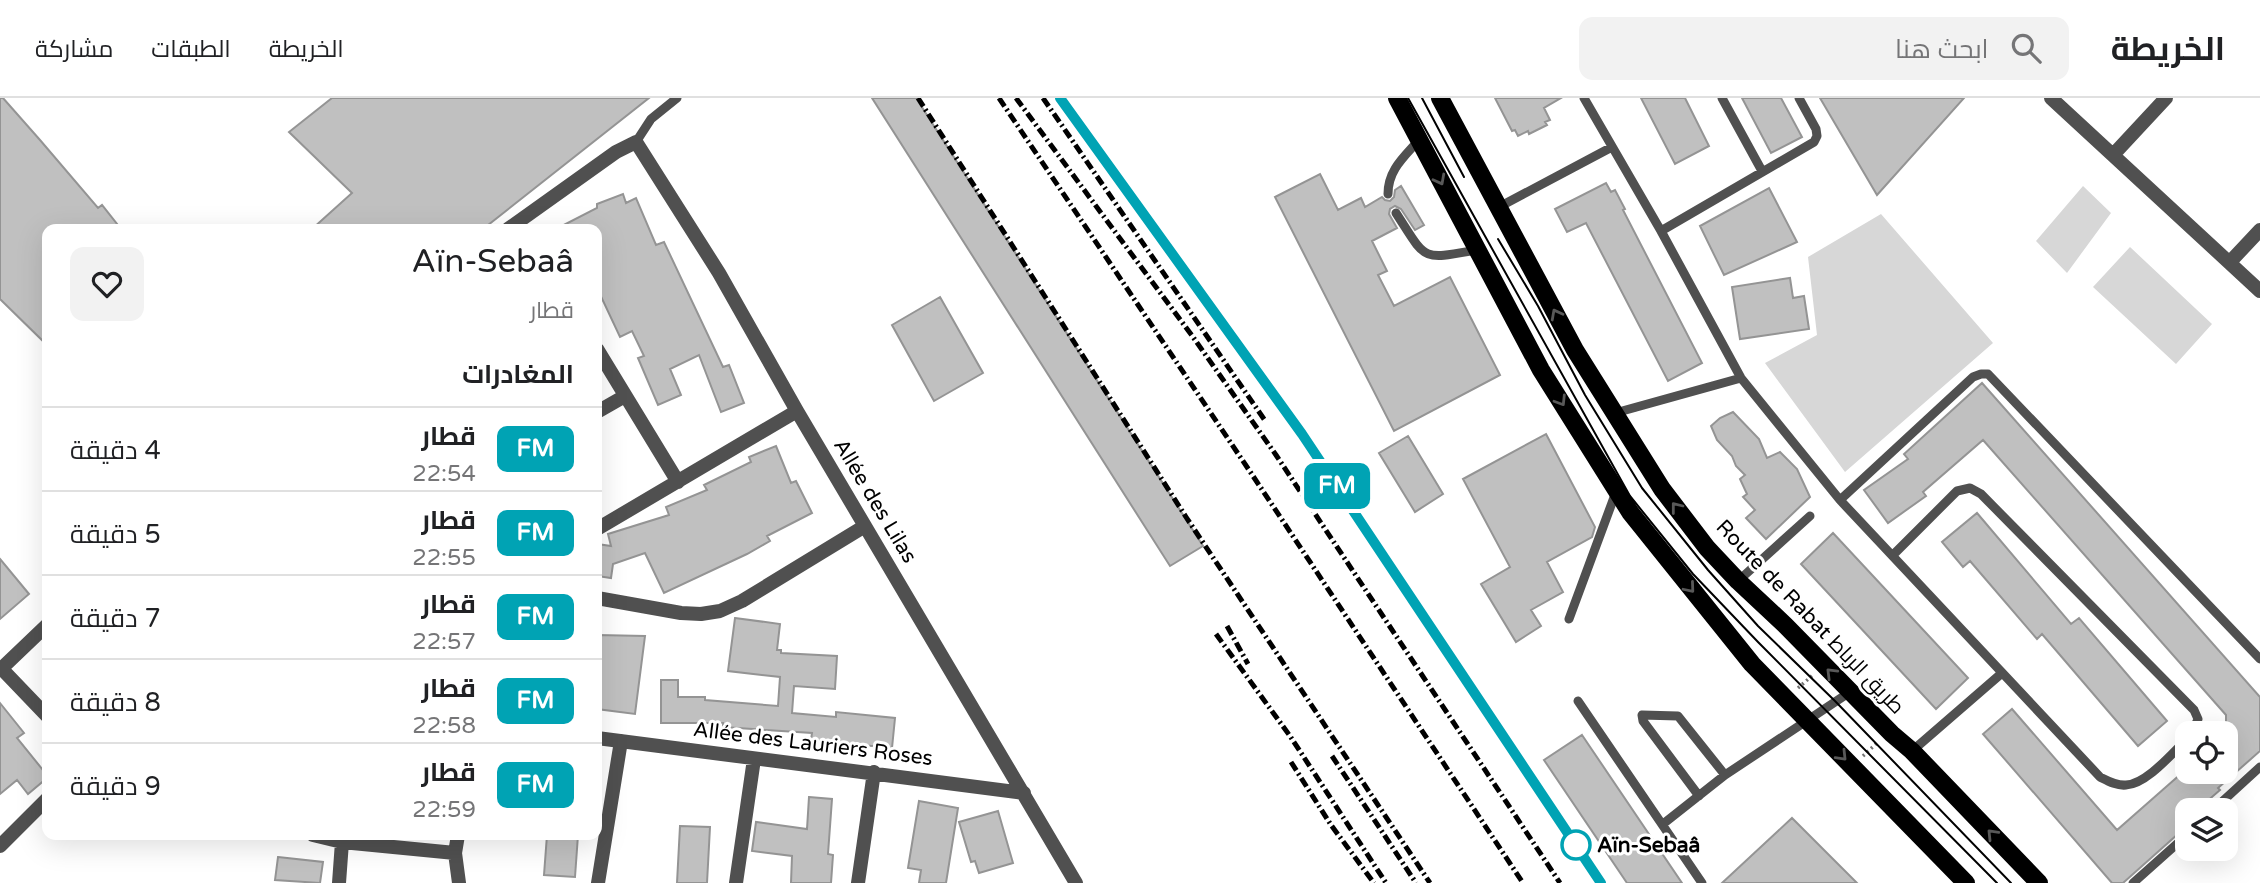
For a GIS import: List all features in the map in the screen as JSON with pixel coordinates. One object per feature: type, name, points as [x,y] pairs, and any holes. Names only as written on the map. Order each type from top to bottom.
[{"type":"main road","points":[[1396,98],[1541,370],[1630,512],[1752,664],[1966,883]]},
{"type":"main road","name":"Route de Rabat طريق الرباط","points":[[1440,98],[1575,350],[1662,489],[1707,548],[1912,751],[2039,883]]},
{"type":"street","points":[[2051,98],[2260,291]]},
{"type":"street","points":[[2113,155],[2166,98]]},
{"type":"street","points":[[526,224],[616,152],[636,142]]},
{"type":"street","name":"Allée des Lilas","points":[[636,142],[719,272],[797,411],[1076,883]]},
{"type":"street","points":[[2230,262],[2260,230]]},
{"type":"street","points":[[602,357],[678,482]]},
{"type":"street","points":[[602,409],[625,396]]},
{"type":"street","points":[[602,526],[797,411]]},
{"type":"street","points":[[602,599],[681,613],[720,611],[742,601],[865,526]]},
{"type":"street","points":[[42,630],[1,669],[42,711]]},
{"type":"street","name":"Allée des Lauriers Roses","points":[[602,739],[1024,793]]},
{"type":"street","points":[[598,883],[621,741]]},
{"type":"street","points":[[736,883],[754,759]]},
{"type":"street","points":[[858,883],[874,772]]},
{"type":"street","points":[[0,845],[42,804]]},
{"type":"street","points":[[334,840],[455,853]]},
{"type":"street","points":[[457,840],[455,853],[460,883]]},
{"type":"street","points":[[339,883],[342,842]]},
{"type":"lane","points":[[636,142],[651,119],[677,98]]},
{"type":"lane","points":[[1584,98],[1661,231],[1741,378],[1840,500],[2099,777],[2128,785],[2143,780],[2175,750]]},
{"type":"lane","points":[[1722,98],[1762,171]]},
{"type":"lane","points":[[1661,231],[1814,142],[1816,129],[1799,98]]},
{"type":"lane","points":[[1388,194],[1393,168],[1419,140]]},
{"type":"lane","points":[[1499,207],[1612,147]]},
{"type":"lane","points":[[1396,213],[1418,248],[1428,256],[1477,250]]},
{"type":"lane","points":[[1840,500],[1973,377],[1988,374],[2260,659]]},
{"type":"lane","points":[[1615,413],[1741,378]]},
{"type":"lane","points":[[1893,555],[1957,491],[1970,488],[1981,494],[2194,709],[2197,721]]},
{"type":"lane","points":[[1569,619],[1616,491]]},
{"type":"lane","points":[[1738,580],[1810,516]]},
{"type":"lane","points":[[1912,751],[2001,673]]},
{"type":"lane","points":[[1663,824],[1725,775],[1850,692]]},
{"type":"lane","points":[[1578,701],[1702,883]]},
{"type":"lane","points":[[1699,796],[1643,721],[1644,713],[1678,716],[1725,775]]},
{"type":"lane","points":[[2226,798],[2260,767]]},
{"type":"lane","points":[[2133,883],[2175,846]]},
{"type":"path","points":[[1786,698],[1824,666]]},
{"type":"path","points":[[1852,766],[1889,731]]},
{"type":"shaded area","points":[[2083,186],[2111,213],[2067,273],[2036,241]]},
{"type":"shaded area","points":[[1881,214],[1993,343],[1845,472],[1765,363],[1817,335],[1808,257]]},
{"type":"shaded area","points":[[2130,247],[2212,324],[2176,364],[2093,287]]},
{"type":"building","points":[[0,98],[3,98],[98,208],[102,205],[117,224],[42,224],[42,340],[0,299]]},
{"type":"building","points":[[332,98],[649,98],[489,224],[318,224],[352,193],[289,132]]},
{"type":"building","points":[[872,98],[916,98],[1203,546],[1170,566]]},
{"type":"building","points":[[1495,98],[1561,98],[1544,108],[1550,120],[1545,122],[1547,125],[1518,136],[1515,130],[1512,131]]},
{"type":"building","points":[[1641,98],[1685,98],[1709,146],[1675,164]]},
{"type":"building","points":[[1742,98],[1781,98],[1802,137],[1771,153]]},
{"type":"building","points":[[1820,98],[1964,98],[1877,195]]},
{"type":"building","points":[[1320,174],[1338,210],[1361,198],[1365,207],[1382,197],[1390,201],[1395,190],[1401,186],[1424,225],[1415,230],[1401,209],[1395,206],[1390,209],[1389,214],[1397,228],[1372,241],[1387,271],[1378,275],[1394,306],[1450,277],[1500,375],[1394,431],[1275,197]]},
{"type":"building","points":[[1606,183],[1611,192],[1615,190],[1702,363],[1668,381],[1586,223],[1567,232],[1555,209]]},
{"type":"building","points":[[1769,188],[1797,242],[1724,275],[1700,226]]},
{"type":"building","points":[[623,194],[626,203],[636,198],[656,245],[664,242],[723,367],[729,365],[744,403],[721,412],[699,355],[670,369],[681,395],[658,405],[638,358],[644,356],[632,331],[620,337],[602,299],[602,224],[566,224],[597,208],[597,204]]},
{"type":"building","points":[[1790,278],[1793,298],[1804,296],[1809,329],[1740,339],[1732,287]]},
{"type":"building","points":[[940,297],[983,373],[934,401],[892,325]]},
{"type":"building","points":[[1982,383],[2260,697],[2260,751],[2238,770],[2238,721],[2226,721],[2226,715],[1983,440],[1923,492],[1926,496],[1888,523],[1864,490],[1908,459],[1904,454]]},
{"type":"building","points":[[1733,412],[1759,439],[1767,458],[1780,452],[1797,469],[1810,497],[1766,539],[1746,518],[1755,510],[1743,497],[1747,494],[1740,479],[1745,475],[1717,440],[1711,426]]},
{"type":"building","points":[[1546,434],[1595,527],[1592,537],[1547,562],[1563,592],[1531,610],[1541,626],[1516,642],[1481,584],[1510,567],[1463,479]]},
{"type":"building","points":[[1408,436],[1443,494],[1415,512],[1379,453]]},
{"type":"building","points":[[776,446],[791,483],[796,481],[812,513],[767,536],[770,541],[747,554],[664,593],[645,553],[613,564],[611,578],[602,577],[602,545],[611,546],[608,534],[669,515],[666,507],[707,490],[704,485],[751,462],[749,457]]},
{"type":"building","points":[[1977,513],[2071,624],[2079,618],[2167,721],[2138,746],[2042,634],[2037,639],[1970,561],[1963,567],[1942,542]]},
{"type":"building","points":[[1833,533],[1968,678],[1936,709],[1801,564]]},
{"type":"building","points":[[0,559],[29,594],[0,619]]},
{"type":"building","points":[[735,618],[780,624],[777,650],[781,650],[781,653],[837,656],[835,689],[794,686],[792,713],[836,717],[836,712],[895,718],[892,748],[811,740],[812,733],[723,727],[723,723],[661,723],[661,680],[678,680],[678,697],[705,697],[705,700],[778,706],[780,677],[728,671]]},
{"type":"building","points":[[602,635],[645,636],[635,714],[602,710]]},
{"type":"building","points":[[0,703],[24,733],[17,738],[42,769],[42,782],[28,794],[17,780],[0,794]]},
{"type":"building","points":[[2012,709],[2117,830],[2175,779],[2175,784],[2223,784],[2211,798],[2175,798],[2175,837],[2123,883],[2112,883],[1983,734]]},
{"type":"building","points":[[1582,735],[1682,883],[1627,883],[1544,760]]},
{"type":"building","points":[[809,797],[832,799],[828,854],[833,855],[831,883],[791,883],[792,856],[752,851],[756,822],[807,829]]},
{"type":"building","points":[[919,801],[958,808],[946,883],[919,883],[921,870],[908,868]]},
{"type":"building","points":[[998,811],[1013,863],[979,873],[975,861],[971,862],[959,822]]},
{"type":"building","points":[[1792,818],[1857,883],[1722,883]]},
{"type":"building","points":[[680,826],[710,827],[707,883],[677,883]]},
{"type":"building","points":[[547,840],[578,840],[575,877],[544,875]]},
{"type":"building","points":[[278,857],[323,862],[320,883],[275,880]]},
{"type":"tram line","points":[[1408,98],[1630,496],[1693,574],[1997,883]]},
{"type":"tram line","points":[[1422,98],[1464,177]]},
{"type":"tram line","points":[[1498,239],[1538,306],[1585,395],[1642,488],[1708,570],[1758,626],[1835,701],[2011,883]]},
{"type":"railway","points":[[918,98],[1186,517],[1430,883]]},
{"type":"railway","points":[[999,98],[1523,883]]},
{"type":"railway","points":[[1016,98],[1193,337],[1276,455],[1560,883]]},
{"type":"railway","points":[[1043,98],[1266,422]]},
{"type":"railway","points":[[1060,98],[1302,434],[1601,883]]},
{"type":"railway","points":[[1227,626],[1248,664]]},
{"type":"railway","points":[[1216,634],[1290,736],[1386,883]]},
{"type":"railway","points":[[1332,756],[1416,883]]},
{"type":"railway","points":[[1291,762],[1331,825],[1374,883]]},
{"type":"train","name":"FM","points":[[1060,98],[1302,434],[1601,883]]},
{"type":"place","name":"Aïn-Sebaâ","points":[[1576,845]]}]
